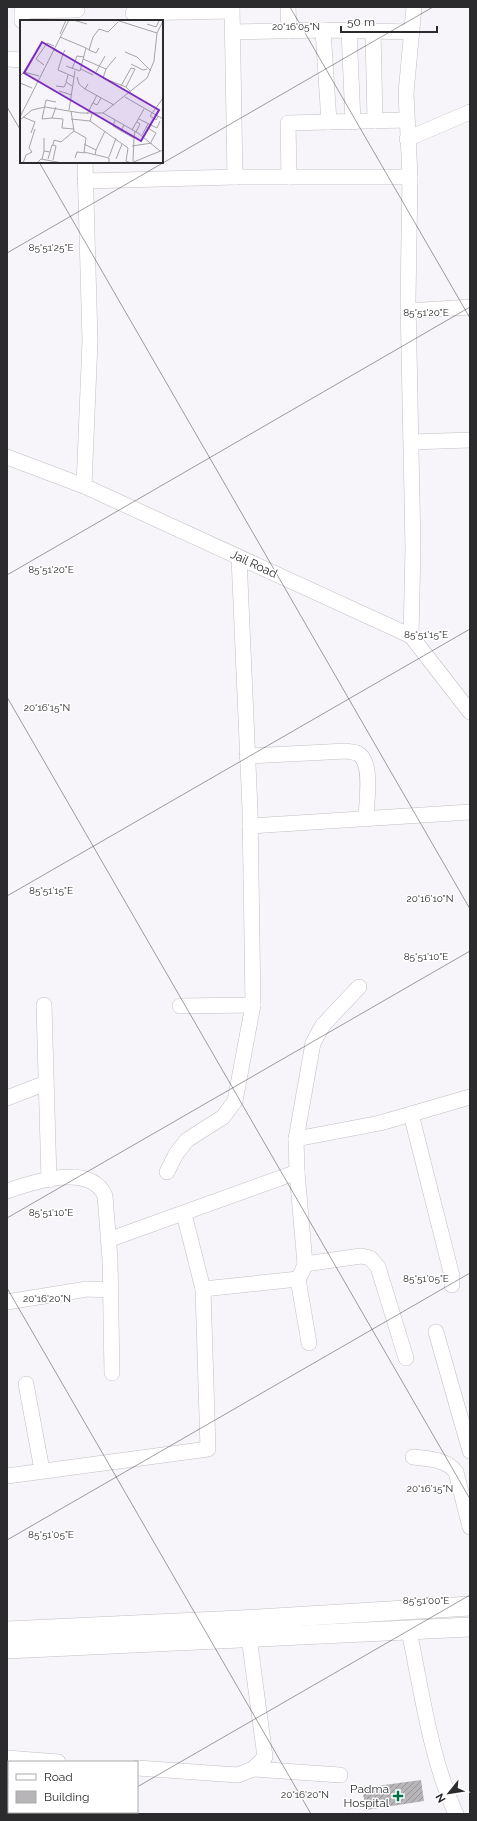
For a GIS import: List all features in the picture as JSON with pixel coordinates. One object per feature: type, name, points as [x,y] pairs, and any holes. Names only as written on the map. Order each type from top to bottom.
[{"type":"main road","points":[[7,1630],[240,1620],[470,1606]]},
{"type":"main road","points":[[7,1649],[470,1627]]},
{"type":"street","points":[[288,7],[289,31]]},
{"type":"street","points":[[411,636],[413,548],[412,442],[408,311],[410,177],[406,120],[406,93],[414,7]]},
{"type":"street","points":[[133,14],[177,10],[232,9],[236,177]]},
{"type":"street","points":[[22,20],[22,11],[77,13]]},
{"type":"street","points":[[323,30],[329,122]]},
{"type":"street","points":[[233,32],[323,30],[412,32]]},
{"type":"street","points":[[349,30],[353,122]]},
{"type":"street","points":[[373,32],[375,121]]},
{"type":"street","points":[[7,59],[20,60]]},
{"type":"street","points":[[407,139],[470,112]]},
{"type":"street","points":[[289,177],[288,123],[406,120]]},
{"type":"street","points":[[84,486],[90,341],[85,163]]},
{"type":"street","points":[[85,181],[236,177],[410,177]]},
{"type":"street","points":[[408,311],[470,307]]},
{"type":"street","points":[[412,442],[470,440]]},
{"type":"street","name":"Jail Road","points":[[7,457],[84,486],[411,636],[470,712]]},
{"type":"street","points":[[167,1172],[176,1154],[187,1140],[223,1117],[235,1101],[253,1005],[250,826],[239,557]]},
{"type":"street","points":[[247,756],[347,751],[357,754],[362,758],[368,772],[366,819]]},
{"type":"street","points":[[250,826],[470,812]]},
{"type":"street","points":[[309,1343],[298,1279],[304,1264],[296,1139],[313,1043],[322,1025],[359,987]]},
{"type":"street","points":[[44,1005],[50,1180]]},
{"type":"street","points":[[180,1006],[253,1005]]},
{"type":"street","points":[[7,1098],[46,1083]]},
{"type":"street","points":[[296,1139],[380,1123],[470,1097]]},
{"type":"street","points":[[411,1114],[452,1276],[452,1285]]},
{"type":"street","points":[[108,1240],[184,1214],[297,1172]]},
{"type":"street","points":[[7,1191],[36,1181],[79,1176],[96,1183],[102,1188],[105,1196],[108,1240],[112,1373]]},
{"type":"street","points":[[7,1476],[42,1470],[208,1449],[203,1289],[184,1214]]},
{"type":"street","points":[[304,1264],[361,1256],[370,1258],[378,1267],[406,1358]]},
{"type":"street","points":[[203,1289],[298,1279]]},
{"type":"street","points":[[7,1302],[87,1289],[110,1290]]},
{"type":"street","points":[[436,1332],[470,1450]]},
{"type":"street","points":[[26,1384],[42,1470]]},
{"type":"street","points":[[413,1457],[445,1462],[451,1465],[456,1472],[470,1528]]},
{"type":"street","points":[[409,1631],[430,1732],[448,1796],[456,1814]]},
{"type":"street","points":[[249,1637],[265,1757],[254,1769]]},
{"type":"street","points":[[7,1758],[36,1761]]},
{"type":"street","points":[[138,1768],[238,1775],[254,1769],[340,1775]]},
{"type":"building","points":[[421,1780],[424,1801],[366,1810],[362,1788]]},
{"type":"place","name":"Padma Hospital","points":[[398,1796]]}]
